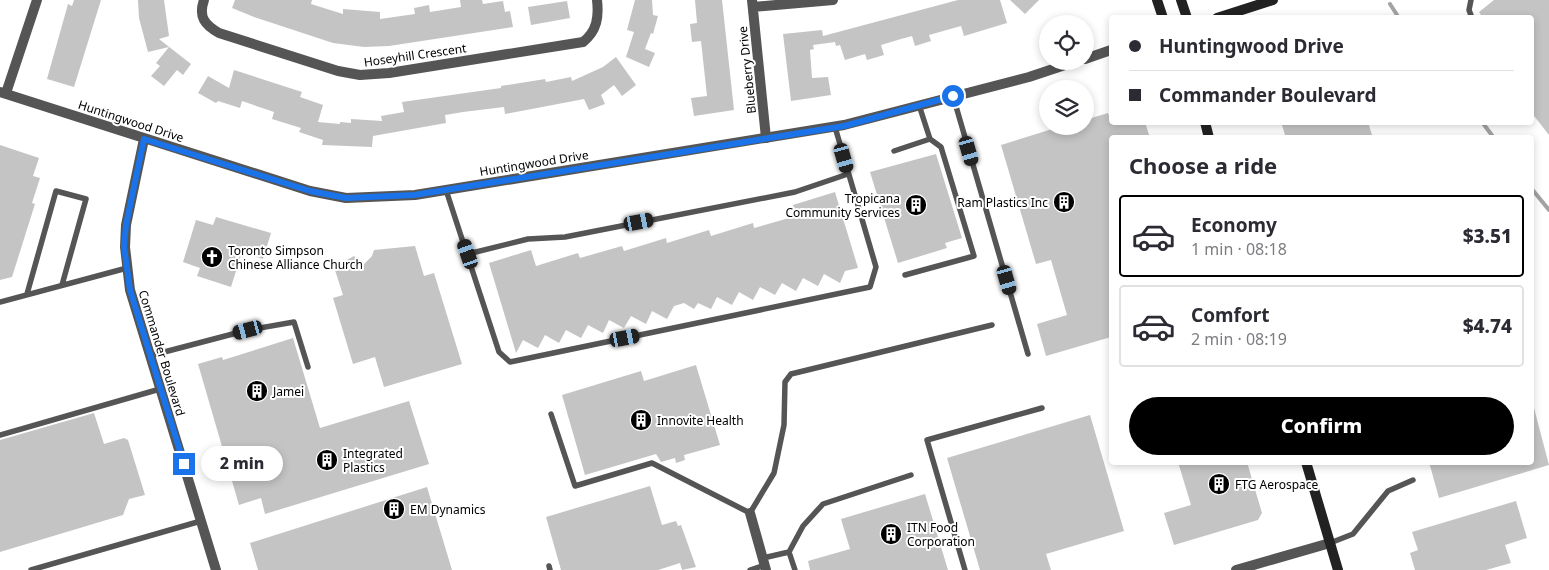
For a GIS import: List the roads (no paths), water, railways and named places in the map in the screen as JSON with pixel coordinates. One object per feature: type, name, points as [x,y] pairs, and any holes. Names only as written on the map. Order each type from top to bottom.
[{"type":"main road","points":[[1157,0],[1162,15]]},
{"type":"main road","points":[[1181,0],[1186,15]]},
{"type":"main road","points":[[1226,15],[1269,1]]},
{"type":"main road","points":[[1307,465],[1338,570]]},
{"type":"street","points":[[3,92],[37,0]]},
{"type":"street","name":"Hoseyhill Crescent","points":[[204,0],[202,16],[204,21],[208,27],[219,34],[338,71],[360,75],[389,73],[583,42],[592,35],[598,18],[597,0]]},
{"type":"street","points":[[753,4],[833,0]]},
{"type":"street","name":"Blueberry Drive","points":[[753,4],[766,138]]},
{"type":"street","points":[[1094,56],[1109,51]]},
{"type":"street","name":"Huntingwood Drive","points":[[3,92],[310,191],[338,196],[414,195],[835,127],[1050,70]]},
{"type":"street","name":"Commander Boulevard","points":[[144,139],[126,225],[127,268],[130,290],[216,570]]},
{"type":"street","points":[[750,513],[765,565]]},
{"type":"street","points":[[1236,570],[1330,543]]},
{"type":"lane","points":[[1471,0],[1469,10],[1471,15]]},
{"type":"lane","points":[[953,96],[1028,354]]},
{"type":"lane","points":[[905,275],[974,256],[941,146],[930,139],[919,105]]},
{"type":"lane","points":[[446,190],[500,352],[510,362],[870,287],[876,267],[835,127]]},
{"type":"lane","points":[[894,151],[930,139]]},
{"type":"lane","points":[[468,254],[528,238],[564,237],[795,192],[848,174]]},
{"type":"lane","points":[[27,294],[56,191],[86,199],[62,285]]},
{"type":"lane","points":[[0,302],[127,268]]},
{"type":"lane","points":[[149,356],[248,330],[294,322],[308,367]]},
{"type":"lane","points":[[551,414],[575,486],[652,463],[750,513],[774,473],[784,425],[785,382],[791,374],[992,325]]},
{"type":"lane","points":[[0,435],[160,389]]},
{"type":"lane","points":[[965,570],[927,440],[1042,408]]},
{"type":"lane","points":[[750,570],[765,565],[789,552],[803,526],[823,504],[911,475]]},
{"type":"lane","points":[[1330,543],[1354,534],[1388,491],[1412,480]]},
{"type":"lane","points":[[31,570],[202,521]]},
{"type":"lane","points":[[789,552],[795,570]]},
{"type":"waterway","points":[[1390,4],[1397,15]]},
{"type":"waterway","points":[[1484,125],[1492,135]]},
{"type":"waterway","points":[[1534,192],[1549,210]]},
{"type":"place","name":"Ram Plastics Inc","points":[[1064,202]]},
{"type":"place","name":"Tropicana Community Services","points":[[916,205]]},
{"type":"place","name":"Toronto Simpson Chinese Alliance Church","points":[[212,257]]},
{"type":"place","name":"Jamei","points":[[257,391]]},
{"type":"place","name":"Innovite Health","points":[[641,420]]},
{"type":"place","name":"Integrated Plastics","points":[[327,460]]},
{"type":"place","name":"FTG Aerospace","points":[[1219,484]]},
{"type":"place","name":"EM Dynamics","points":[[394,509]]},
{"type":"place","name":"ITN Food Corporation","points":[[891,534]]}]
